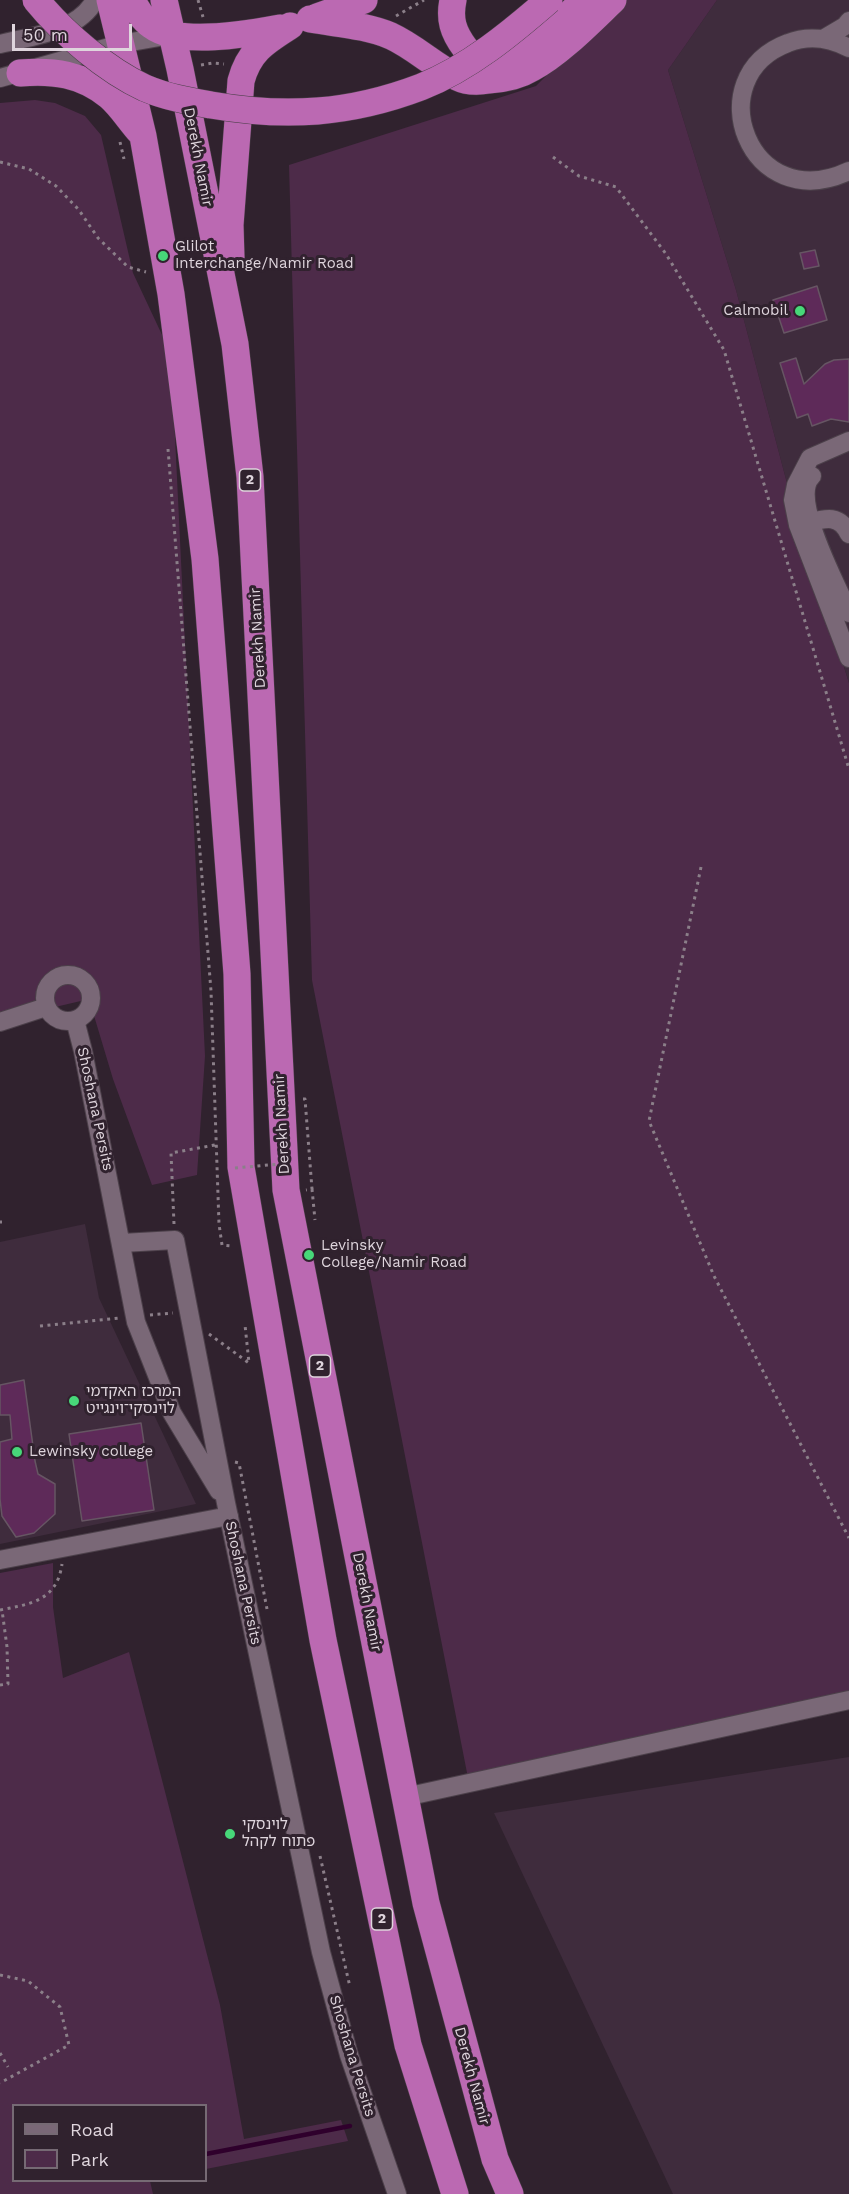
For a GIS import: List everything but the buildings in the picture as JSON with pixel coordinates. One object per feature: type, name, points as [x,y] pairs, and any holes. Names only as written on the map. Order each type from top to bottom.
[{"type":"highway","points":[[36,0],[66,31],[104,64],[145,88],[178,99],[227,108],[302,114],[334,111],[422,86],[461,66],[514,31],[549,0]]},
{"type":"highway","name":"2","points":[[110,0],[143,135],[171,294],[205,559],[237,974],[242,1167],[328,1663],[408,2045],[454,2194]]},
{"type":"highway","points":[[132,0],[138,12],[152,27],[173,35],[237,36],[300,23],[364,0]]},
{"type":"highway","name":"2","points":[[165,0],[173,35]]},
{"type":"highway","points":[[453,0],[450,16],[456,34],[466,50],[479,60],[491,64],[515,58],[584,0]]},
{"type":"highway","points":[[235,344],[230,225],[241,81],[245,66],[261,44],[300,23],[342,23],[380,32],[411,47],[458,77],[469,81],[483,81],[517,75],[533,68],[557,50],[613,0]]},
{"type":"highway","name":"Derekh Namir","points":[[173,35],[235,344],[250,477],[286,1190],[429,1914],[495,2159],[510,2194]]},
{"type":"highway","points":[[10,76],[46,71],[81,78],[110,96],[143,135]]},
{"type":"street","points":[[0,44],[81,18],[95,0]]},
{"type":"street","points":[[823,39],[845,27],[849,21]]},
{"type":"street","points":[[10,76],[120,44],[173,35]]},
{"type":"street","points":[[849,48],[838,42],[823,39],[797,39],[778,46],[761,59],[749,75],[742,95],[740,115],[744,134],[752,150],[765,164],[780,174],[798,180],[817,181],[849,171]]},
{"type":"street","points":[[849,441],[810,458],[796,485],[793,500],[849,658]]},
{"type":"street","points":[[849,454],[819,468],[808,479],[803,524],[849,613]]},
{"type":"street","points":[[803,524],[833,518],[843,523],[849,534]]},
{"type":"street","points":[[62,976],[77,976],[89,987],[91,1002],[84,1015],[75,1020],[63,1021],[56,1018],[46,1006],[46,992],[55,979],[62,976]]},
{"type":"street","points":[[0,1022],[46,1006]]},
{"type":"street","name":"Shoshana Persits","points":[[75,1020],[122,1243],[134,1317],[172,1413],[227,1510]]},
{"type":"street","points":[[122,1243],[175,1240]]},
{"type":"street","name":"Shoshana Persits","points":[[175,1240],[227,1510],[321,1952],[349,2055],[397,2194]]},
{"type":"street","points":[[0,1560],[64,1548],[227,1510]]},
{"type":"street","points":[[405,1797],[849,1700]]},
{"type":"path","points":[[553,157],[579,176],[616,187],[666,254],[724,350],[849,769]]},
{"type":"path","points":[[0,162],[29,169],[56,186],[79,210],[98,238],[128,267],[148,272]]},
{"type":"path","points":[[168,444],[211,991],[215,1145],[222,1245],[238,1246]]},
{"type":"path","points":[[701,867],[649,1121],[714,1276],[849,1538]]},
{"type":"path","points":[[175,1240],[171,1153],[224,1143]]},
{"type":"path","points":[[235,1168],[291,1163]]},
{"type":"path","points":[[40,1326],[134,1317],[190,1320],[249,1363],[244,1316]]},
{"type":"path","points":[[217,1458],[239,1463],[268,1614]]},
{"type":"path","points":[[0,1685],[9,1684],[7,1647],[1,1610],[34,1604],[48,1594],[62,1569],[64,1548]]},
{"type":"path","points":[[320,1856],[351,1994]]},
{"type":"path","points":[[0,1975],[28,1981],[60,2007],[69,2045],[0,2083]]},
{"type":"path","points":[[0,2053],[8,2067]]},
{"type":"shaded area","points":[[717,0],[849,0],[849,683],[788,487],[736,290],[668,70]]},
{"type":"shaded area","name":"המרכז האקדמי לוינסקי־וינגייט","points":[[85,1224],[99,1298],[196,1504],[0,1544],[0,1242]]},
{"type":"shaded area","points":[[849,1757],[849,2194],[673,2194],[494,1813]]},
{"type":"green space","points":[[622,0],[717,0],[668,70],[736,290],[788,487],[849,683],[849,1691],[469,1783],[312,980],[289,165],[536,86]]},
{"type":"green space","points":[[35,100],[55,103],[85,116],[101,135],[133,273],[171,354],[205,1056],[197,1175],[152,1185],[113,1079],[92,1009],[85,1000],[0,1020],[0,103]]},
{"type":"green space","points":[[53,1563],[53,1607],[63,1678],[129,1652],[220,2005],[244,2139],[341,2120],[348,2141],[207,2169],[207,2104],[12,2104],[12,2182],[150,2182],[153,2194],[0,2194],[0,1573]]},
{"type":"waterway","points":[[207,2154],[350,2126]]},
{"type":"place","name":"Glilot Interchange/Namir Road","points":[[163,256]]},
{"type":"place","name":"Calmobil","points":[[800,311]]},
{"type":"place","name":"Levinsky College/Namir Road","points":[[309,1255]]},
{"type":"place","name":"המרכז האקדמי לוינסקי־וינגייט","points":[[74,1401]]},
{"type":"place","name":"Lewinsky college","points":[[17,1452]]},
{"type":"place","name":"לוינסקי פתוח לקהל","points":[[230,1834]]}]
